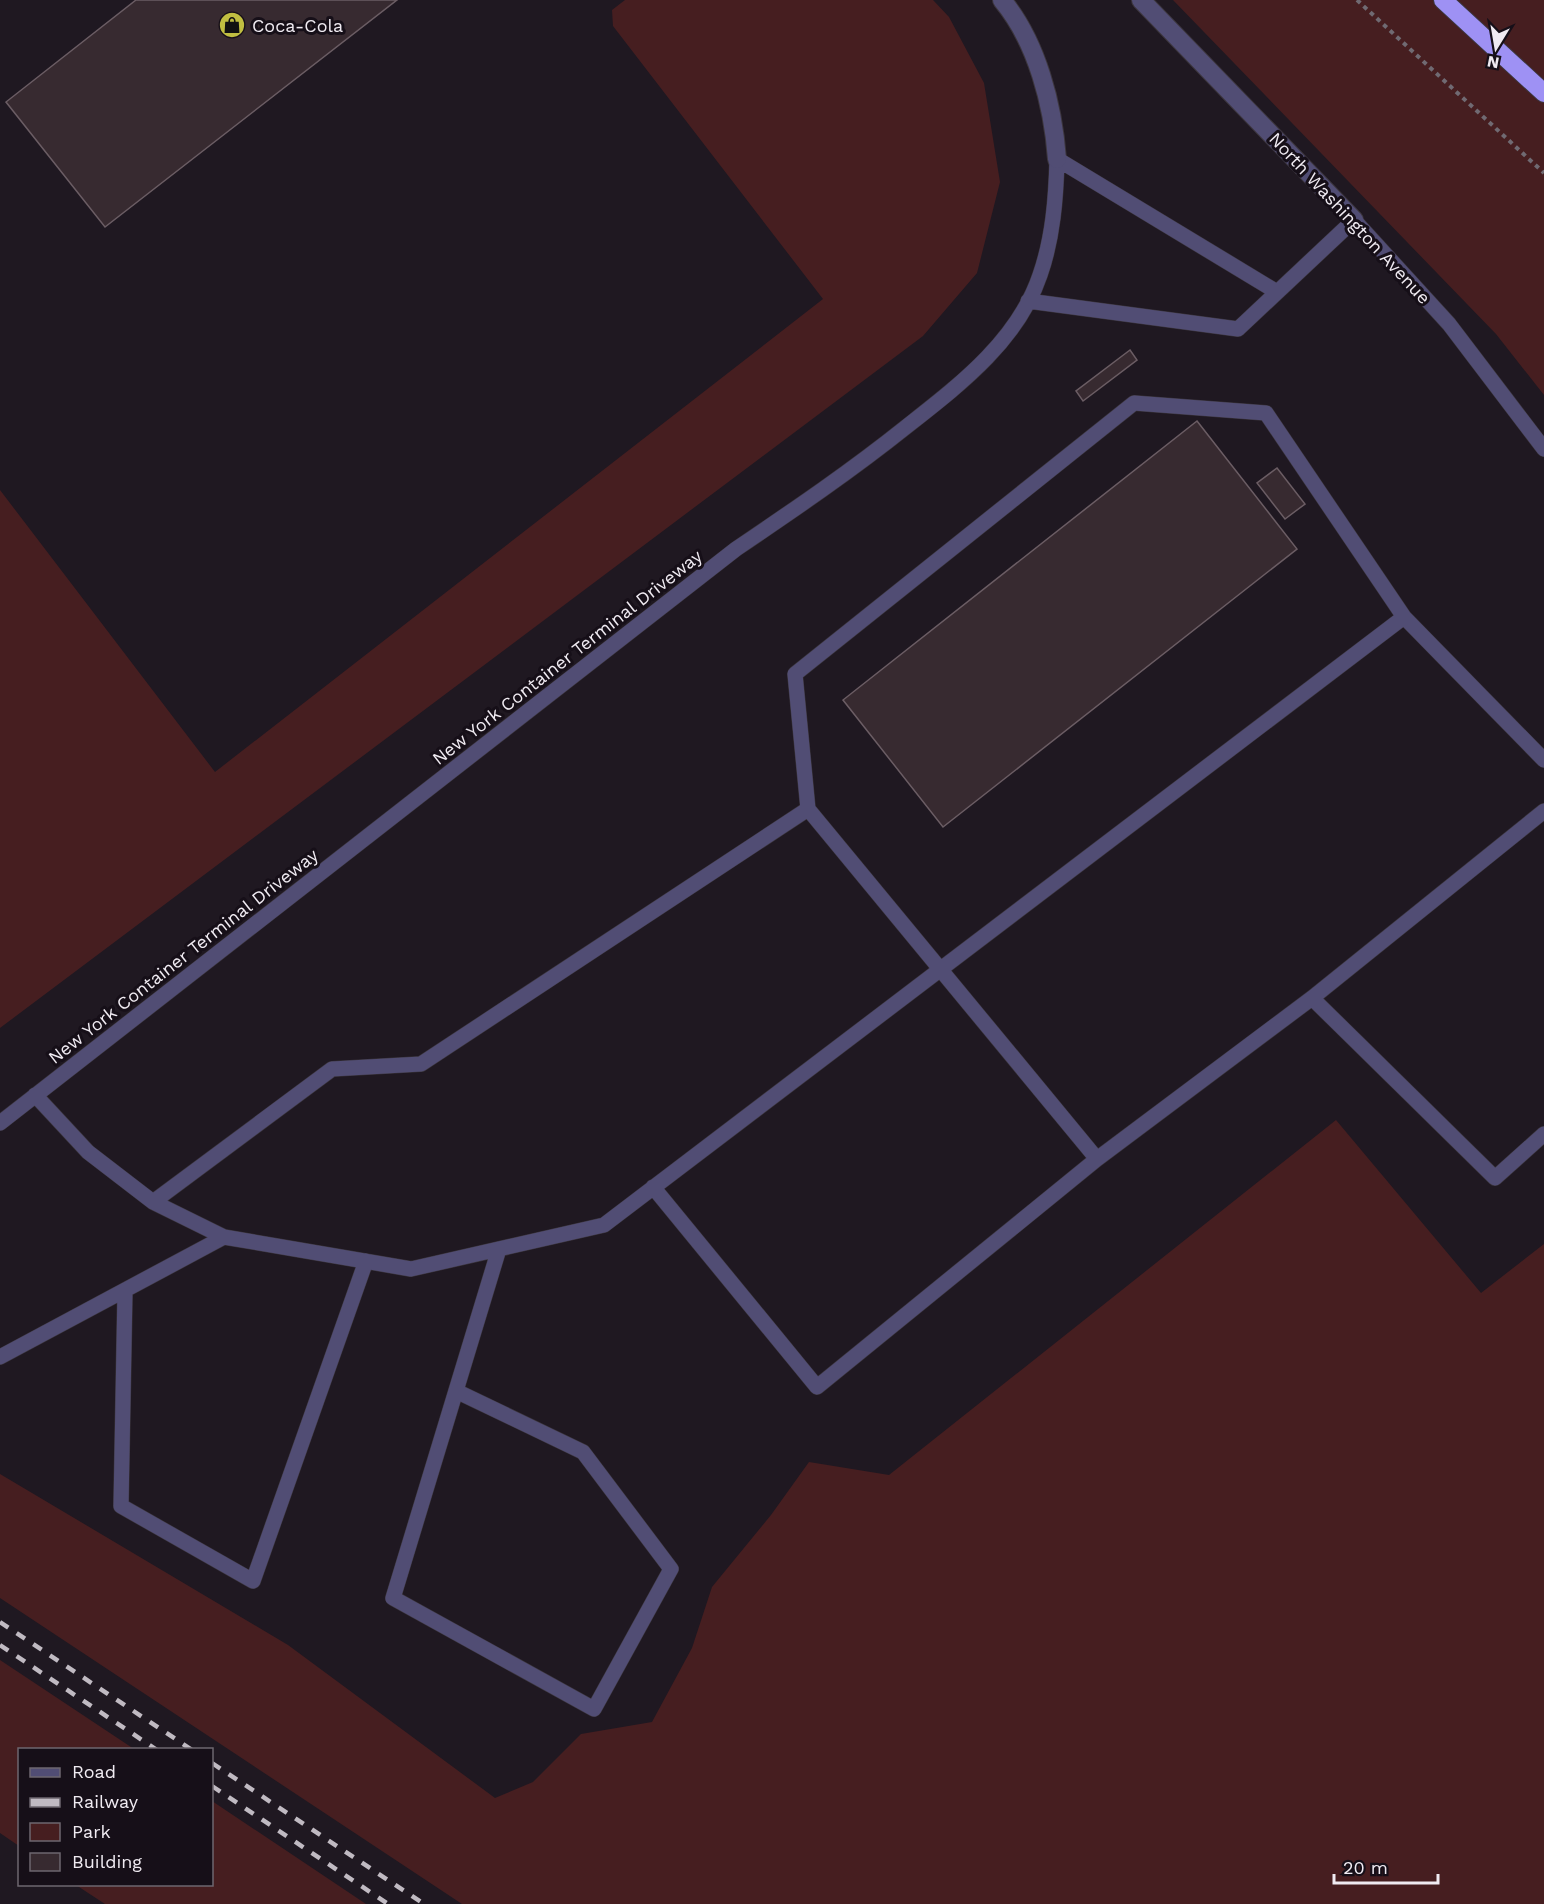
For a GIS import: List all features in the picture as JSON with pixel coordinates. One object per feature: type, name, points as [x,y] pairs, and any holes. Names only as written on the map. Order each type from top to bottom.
[{"type":"highway","points":[[1443,0],[1544,93]]},
{"type":"street","points":[[1002,0],[1025,37],[1036,65],[1054,126],[1057,159]]},
{"type":"street","name":"North Washington Avenue","points":[[1141,0],[1354,220]]},
{"type":"lane","points":[[1057,159],[1277,292]]},
{"type":"lane","name":"New York Container Terminal Driveway","points":[[0,1123],[736,549],[838,481],[974,372],[995,350],[1028,301],[1040,278],[1053,221],[1057,159]]},
{"type":"lane","points":[[1028,301],[1238,329],[1354,220]]},
{"type":"lane","name":"North Washington Avenue","points":[[1354,220],[1449,324],[1544,449]]},
{"type":"lane","points":[[1097,1159],[808,809],[795,674],[1134,403],[1266,413],[1404,617],[1544,760]]},
{"type":"lane","points":[[34,1095],[88,1152],[153,1203],[224,1237],[411,1269],[604,1225],[1404,617]]},
{"type":"lane","points":[[153,1203],[332,1069],[421,1064],[808,809]]},
{"type":"lane","points":[[653,1187],[817,1387],[1097,1159],[1311,998],[1544,811]]},
{"type":"lane","points":[[1311,998],[1495,1178],[1544,1134]]},
{"type":"lane","points":[[0,1357],[224,1237]]},
{"type":"lane","points":[[456,1391],[583,1452],[671,1569],[594,1709],[393,1598],[499,1249]]},
{"type":"lane","points":[[125,1291],[121,1506],[253,1581],[366,1261]]},
{"type":"path","points":[[1357,0],[1544,173]]},
{"type":"green space","points":[[625,0],[933,0],[949,17],[984,83],[1000,182],[977,273],[923,336],[0,1028],[0,490],[215,772],[823,299],[613,26],[612,10]]},
{"type":"green space","points":[[1173,0],[1544,0],[1544,395],[1496,334]]},
{"type":"green space","points":[[1336,1120],[1481,1293],[1544,1244],[1544,1904],[462,1904],[0,1598],[0,1474],[288,1645],[495,1798],[533,1782],[581,1734],[652,1722],[692,1648],[712,1587],[771,1515],[809,1462],[889,1475]]},
{"type":"green space","points":[[0,1660],[132,1748],[18,1748],[18,1845],[0,1833]]},
{"type":"green space","points":[[213,1802],[366,1904],[105,1904],[78,1886],[213,1886]]},
{"type":"building","points":[[136,0],[397,0],[105,227],[6,102]]},
{"type":"building","points":[[1130,350],[1137,360],[1083,401],[1076,391]]},
{"type":"building","points":[[1197,421],[1297,549],[943,827],[843,700]]},
{"type":"building","points":[[1277,468],[1305,504],[1285,519],[1257,483]]},
{"type":"railway","points":[[0,1622],[189,1748]]},
{"type":"railway","points":[[0,1645],[154,1748]]},
{"type":"railway","points":[[213,1764],[424,1904]]},
{"type":"railway","points":[[213,1787],[388,1904]]},
{"type":"place","name":"Coca-Cola","points":[[232,25]]}]
